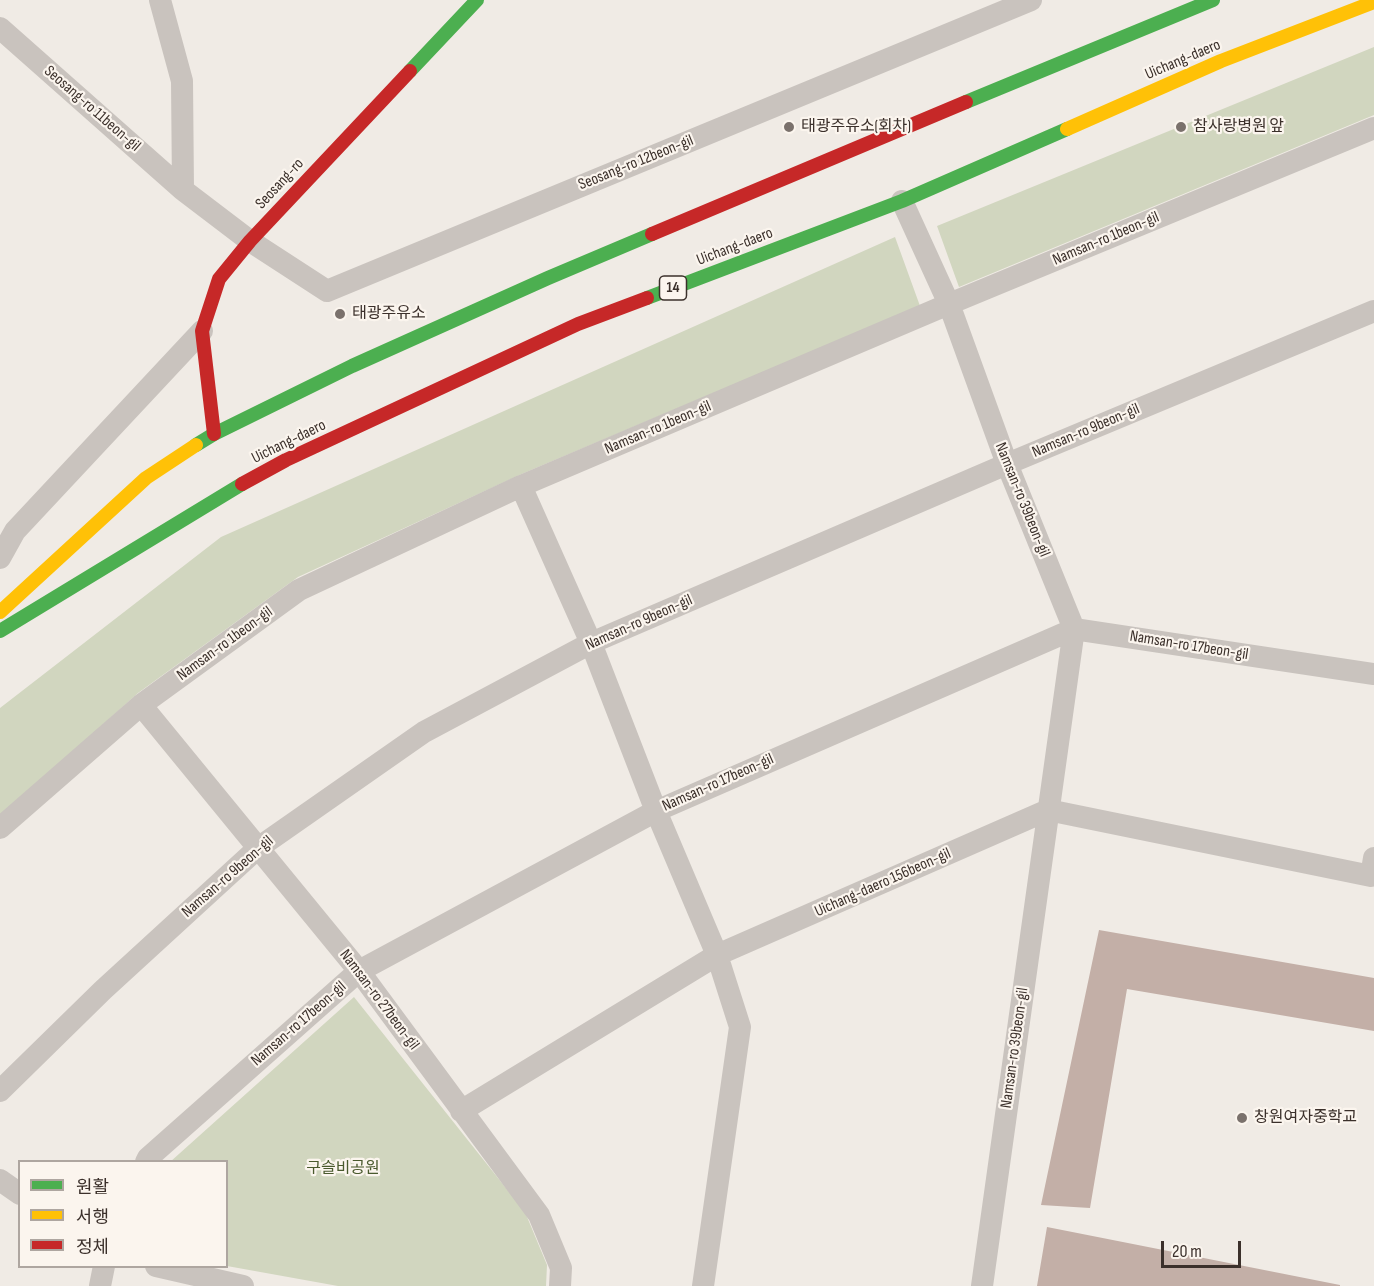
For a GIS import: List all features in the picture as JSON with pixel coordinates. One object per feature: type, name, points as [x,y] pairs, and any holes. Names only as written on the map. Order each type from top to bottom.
[{"type":"main road","name":"Seosang-ro","points":[[214,434],[202,331],[219,279],[250,241],[477,0]]},
{"type":"main road","points":[[0,612],[146,478],[214,434],[352,366],[548,278],[1213,0]]},
{"type":"main road","name":"Uichang-daero","points":[[0,631],[225,493],[286,460],[578,324],[902,201],[1221,61],[1374,2]]},
{"type":"street","points":[[160,0],[182,81],[183,190]]},
{"type":"street","name":"Seosang-ro 12beon-gil","points":[[250,241],[327,291],[1031,0]]},
{"type":"street","name":"Seosang-ro 11beon-gil","points":[[0,28],[183,190],[250,241]]},
{"type":"street","name":"Namsan-ro 1beon-gil","points":[[0,828],[141,705],[299,590],[521,486],[949,304],[1374,128]]},
{"type":"street","name":"Namsan-ro 39beon-gil","points":[[902,201],[949,304],[1007,464],[1074,628],[982,1286]]},
{"type":"street","name":"Namsan-ro 9beon-gil","points":[[0,1091],[103,990],[258,848],[424,732],[591,643],[1007,464],[1374,311]]},
{"type":"street","points":[[0,558],[15,531],[202,331]]},
{"type":"street","points":[[521,486],[591,643],[656,811],[717,955],[740,1027],[703,1286]]},
{"type":"street","name":"Namsan-ro 17beon-gil","points":[[147,1160],[359,971],[656,811],[1074,628],[1374,674]]},
{"type":"street","name":"Namsan-ro 27beon-gil","points":[[141,705],[359,971],[539,1215],[561,1268],[560,1286]]},
{"type":"street","points":[[1048,810],[1373,867]]},
{"type":"street","name":"Uichang-daero 156beon-gil","points":[[461,1111],[717,955],[1048,810]]},
{"type":"street","points":[[0,1180],[18,1193]]},
{"type":"street","points":[[100,1286],[104,1268]]},
{"type":"street","points":[[165,1268],[243,1286]]},
{"type":"green space","points":[[1374,47],[1374,115],[959,287],[937,226]]},
{"type":"green space","points":[[895,237],[920,306],[524,473],[298,577],[138,693],[0,817],[0,708],[221,537]]},
{"type":"green space","name":"구슬비공원","points":[[354,997],[525,1212],[547,1265],[546,1286],[338,1286],[228,1266],[228,1160],[172,1160]]},
{"type":"building","points":[[1099,930],[1374,978],[1374,1031],[1127,989],[1090,1208],[1041,1205]]},
{"type":"building","points":[[1047,1227],[1340,1285],[1340,1286],[1037,1286]]},
{"type":"traffic: fast","points":[[410,71],[477,0]]},
{"type":"traffic: fast","points":[[966,102],[1213,0]]},
{"type":"traffic: fast","points":[[647,298],[902,201],[1067,129]]},
{"type":"traffic: fast","points":[[196,445],[352,366],[652,234]]},
{"type":"traffic: fast","points":[[0,631],[242,484]]},
{"type":"traffic: slow","points":[[1067,129],[1221,61],[1374,2]]},
{"type":"traffic: slow","points":[[0,612],[146,478],[196,445]]},
{"type":"traffic: jam","points":[[214,434],[202,331],[219,279],[250,241],[410,71]]},
{"type":"traffic: jam","points":[[652,234],[966,102]]},
{"type":"traffic: jam","points":[[242,484],[286,460],[578,324],[647,298]]},
{"type":"place","name":"태광주유소(회차)","points":[[789,127]]},
{"type":"place","name":"참사랑병원 앞","points":[[1181,127]]},
{"type":"place","name":"태광주유소","points":[[340,314]]},
{"type":"place","name":"창원여자중학교","points":[[1242,1118]]}]
